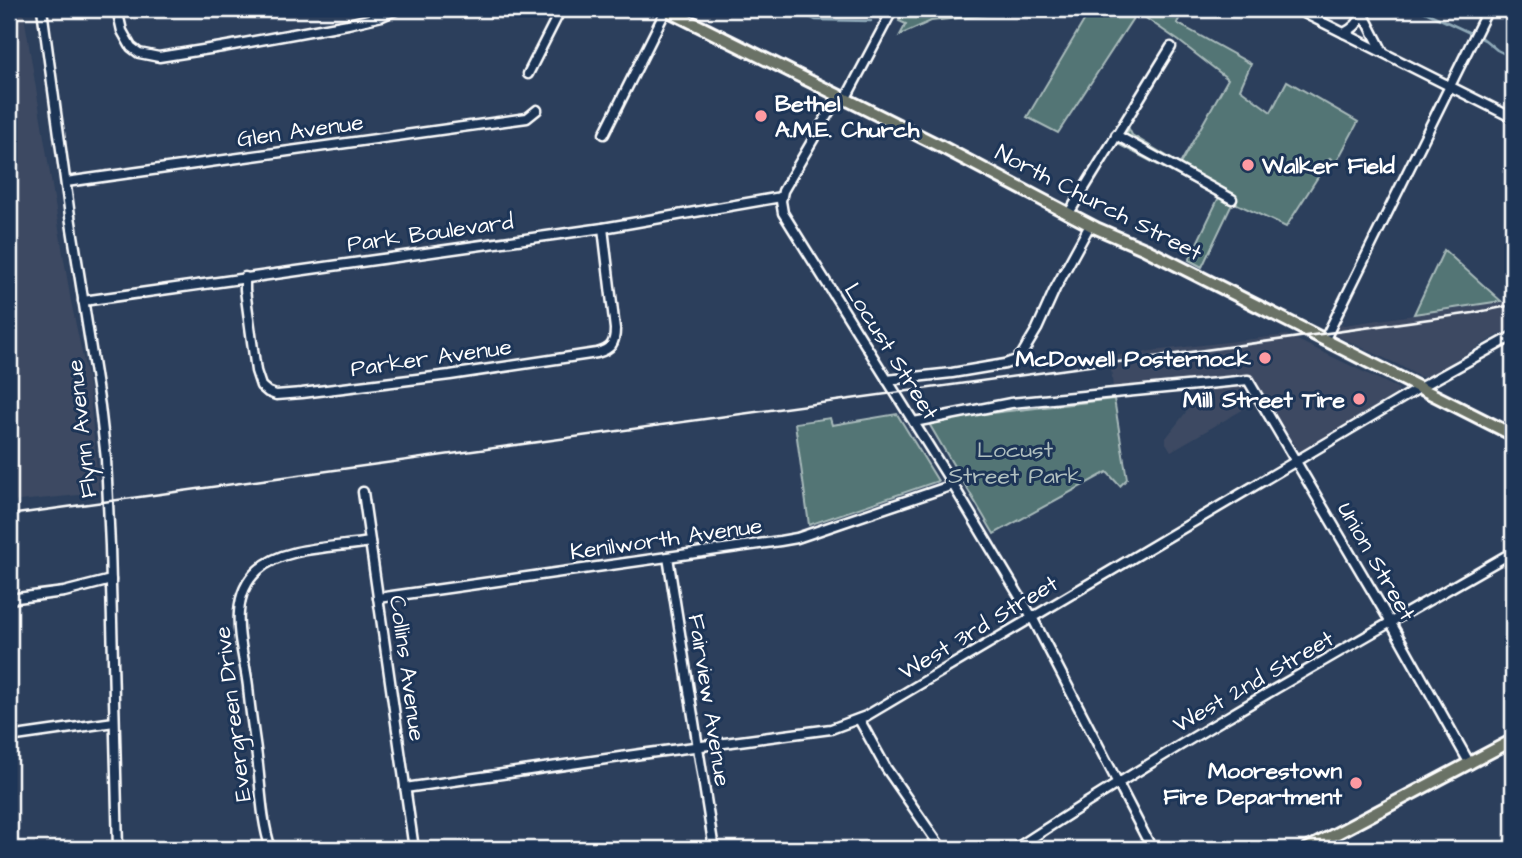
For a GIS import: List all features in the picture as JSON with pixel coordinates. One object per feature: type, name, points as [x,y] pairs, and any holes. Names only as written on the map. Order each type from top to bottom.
[{"type":"main road","name":"North Church Street","points":[[665,9],[842,96],[1090,225],[1145,249],[1513,435]]},
{"type":"main road","points":[[1307,849],[1513,740]]},
{"type":"street","name":"Flynn Avenue","points":[[42,9],[104,442],[109,501],[118,849]]},
{"type":"street","points":[[117,9],[122,31],[131,47],[139,53],[159,57],[348,24],[382,16],[398,9]]},
{"type":"street","points":[[528,74],[561,9]]},
{"type":"street","points":[[604,134],[665,9]]},
{"type":"street","points":[[781,197],[893,9]]},
{"type":"street","points":[[1296,9],[1513,118]]},
{"type":"street","points":[[1325,340],[1488,9]]},
{"type":"street","points":[[1344,33],[1358,23],[1362,11]]},
{"type":"street","points":[[1362,11],[1383,52]]},
{"type":"street","points":[[1069,213],[1171,47]]},
{"type":"street","name":"Glen Avenue","points":[[66,182],[527,118],[537,110]]},
{"type":"street","points":[[1116,135],[1232,199]]},
{"type":"street","name":"Park Boulevard","points":[[83,301],[603,228],[781,197]]},
{"type":"street","name":"Locust Street","points":[[781,197],[786,220],[914,422],[1032,617],[1152,849]]},
{"type":"street","points":[[887,380],[953,373],[1016,360],[1037,329],[1055,289],[1090,225]]},
{"type":"street","name":"Parker Avenue","points":[[245,277],[256,371],[261,386],[268,392],[276,395],[302,393],[450,375],[609,349],[613,344],[615,329],[603,228]]},
{"type":"street","name":"West 3rd Street","points":[[405,788],[831,729],[859,719],[1421,387],[1513,336]]},
{"type":"street","name":"Union Street","points":[[914,422],[1010,403],[1248,380],[1391,622],[1470,764]]},
{"type":"street","name":"Kenilworth Avenue","points":[[378,597],[797,538],[953,485]]},
{"type":"street","name":"Collins Avenue","points":[[363,492],[414,849]]},
{"type":"street","name":"Evergreen Drive","points":[[271,849],[266,830],[238,622],[242,593],[257,570],[283,555],[370,542]]},
{"type":"street","name":"West 2nd Street","points":[[1015,849],[1118,783],[1513,552]]},
{"type":"street","name":"Fairview Avenue","points":[[668,557],[714,849]]},
{"type":"street","points":[[9,599],[64,592],[111,580]]},
{"type":"street","points":[[859,719],[886,768],[942,849]]},
{"type":"street","points":[[9,737],[114,722]]},
{"type":"shaded area","points":[[9,9],[23,9],[71,302],[89,386],[99,493],[9,502]]},
{"type":"shaded area","points":[[1513,299],[1513,326],[1425,378],[1333,334],[1337,326]]},
{"type":"shaded area","points":[[1287,335],[1399,389],[1396,394],[1299,452],[1265,397],[1171,451],[1166,438],[1203,390],[1114,399],[1110,356]]},
{"type":"green space","points":[[905,9],[1042,9],[931,21],[900,35],[906,24],[899,21]]},
{"type":"green space","points":[[1091,9],[1184,9],[1177,23],[1251,64],[1240,89],[1271,112],[1287,81],[1358,122],[1336,163],[1330,158],[1286,227],[1233,202],[1202,267],[1189,260],[1219,197],[1120,145],[1129,129],[1132,135],[1180,164],[1228,79],[1137,12],[1058,133],[1027,117]]},
{"type":"green space","points":[[1444,250],[1501,301],[1414,314]]},
{"type":"green space","name":"Locust Street Park","points":[[1114,399],[1127,479],[1120,486],[1107,472],[994,534],[928,422],[983,414]]},
{"type":"green space","name":"Locust Street Park","points":[[897,414],[938,481],[809,525],[795,423],[830,418],[832,425]]},
{"type":"waterway","points":[[792,9],[816,20],[871,21]]},
{"type":"waterway","points":[[905,17],[971,9]]},
{"type":"waterway","points":[[1419,9],[1485,40],[1513,58]]},
{"type":"railway","points":[[9,515],[1473,313],[1513,305]]},
{"type":"place","name":"Bethel A.M.E. Church","points":[[761,116]]},
{"type":"place","name":"Walker Field","points":[[1248,165]]},
{"type":"place","name":"McDowell Posternock","points":[[1265,358]]},
{"type":"place","name":"Mill Street Tire","points":[[1359,399]]},
{"type":"place","name":"Moorestown Fire Department","points":[[1356,783]]}]
